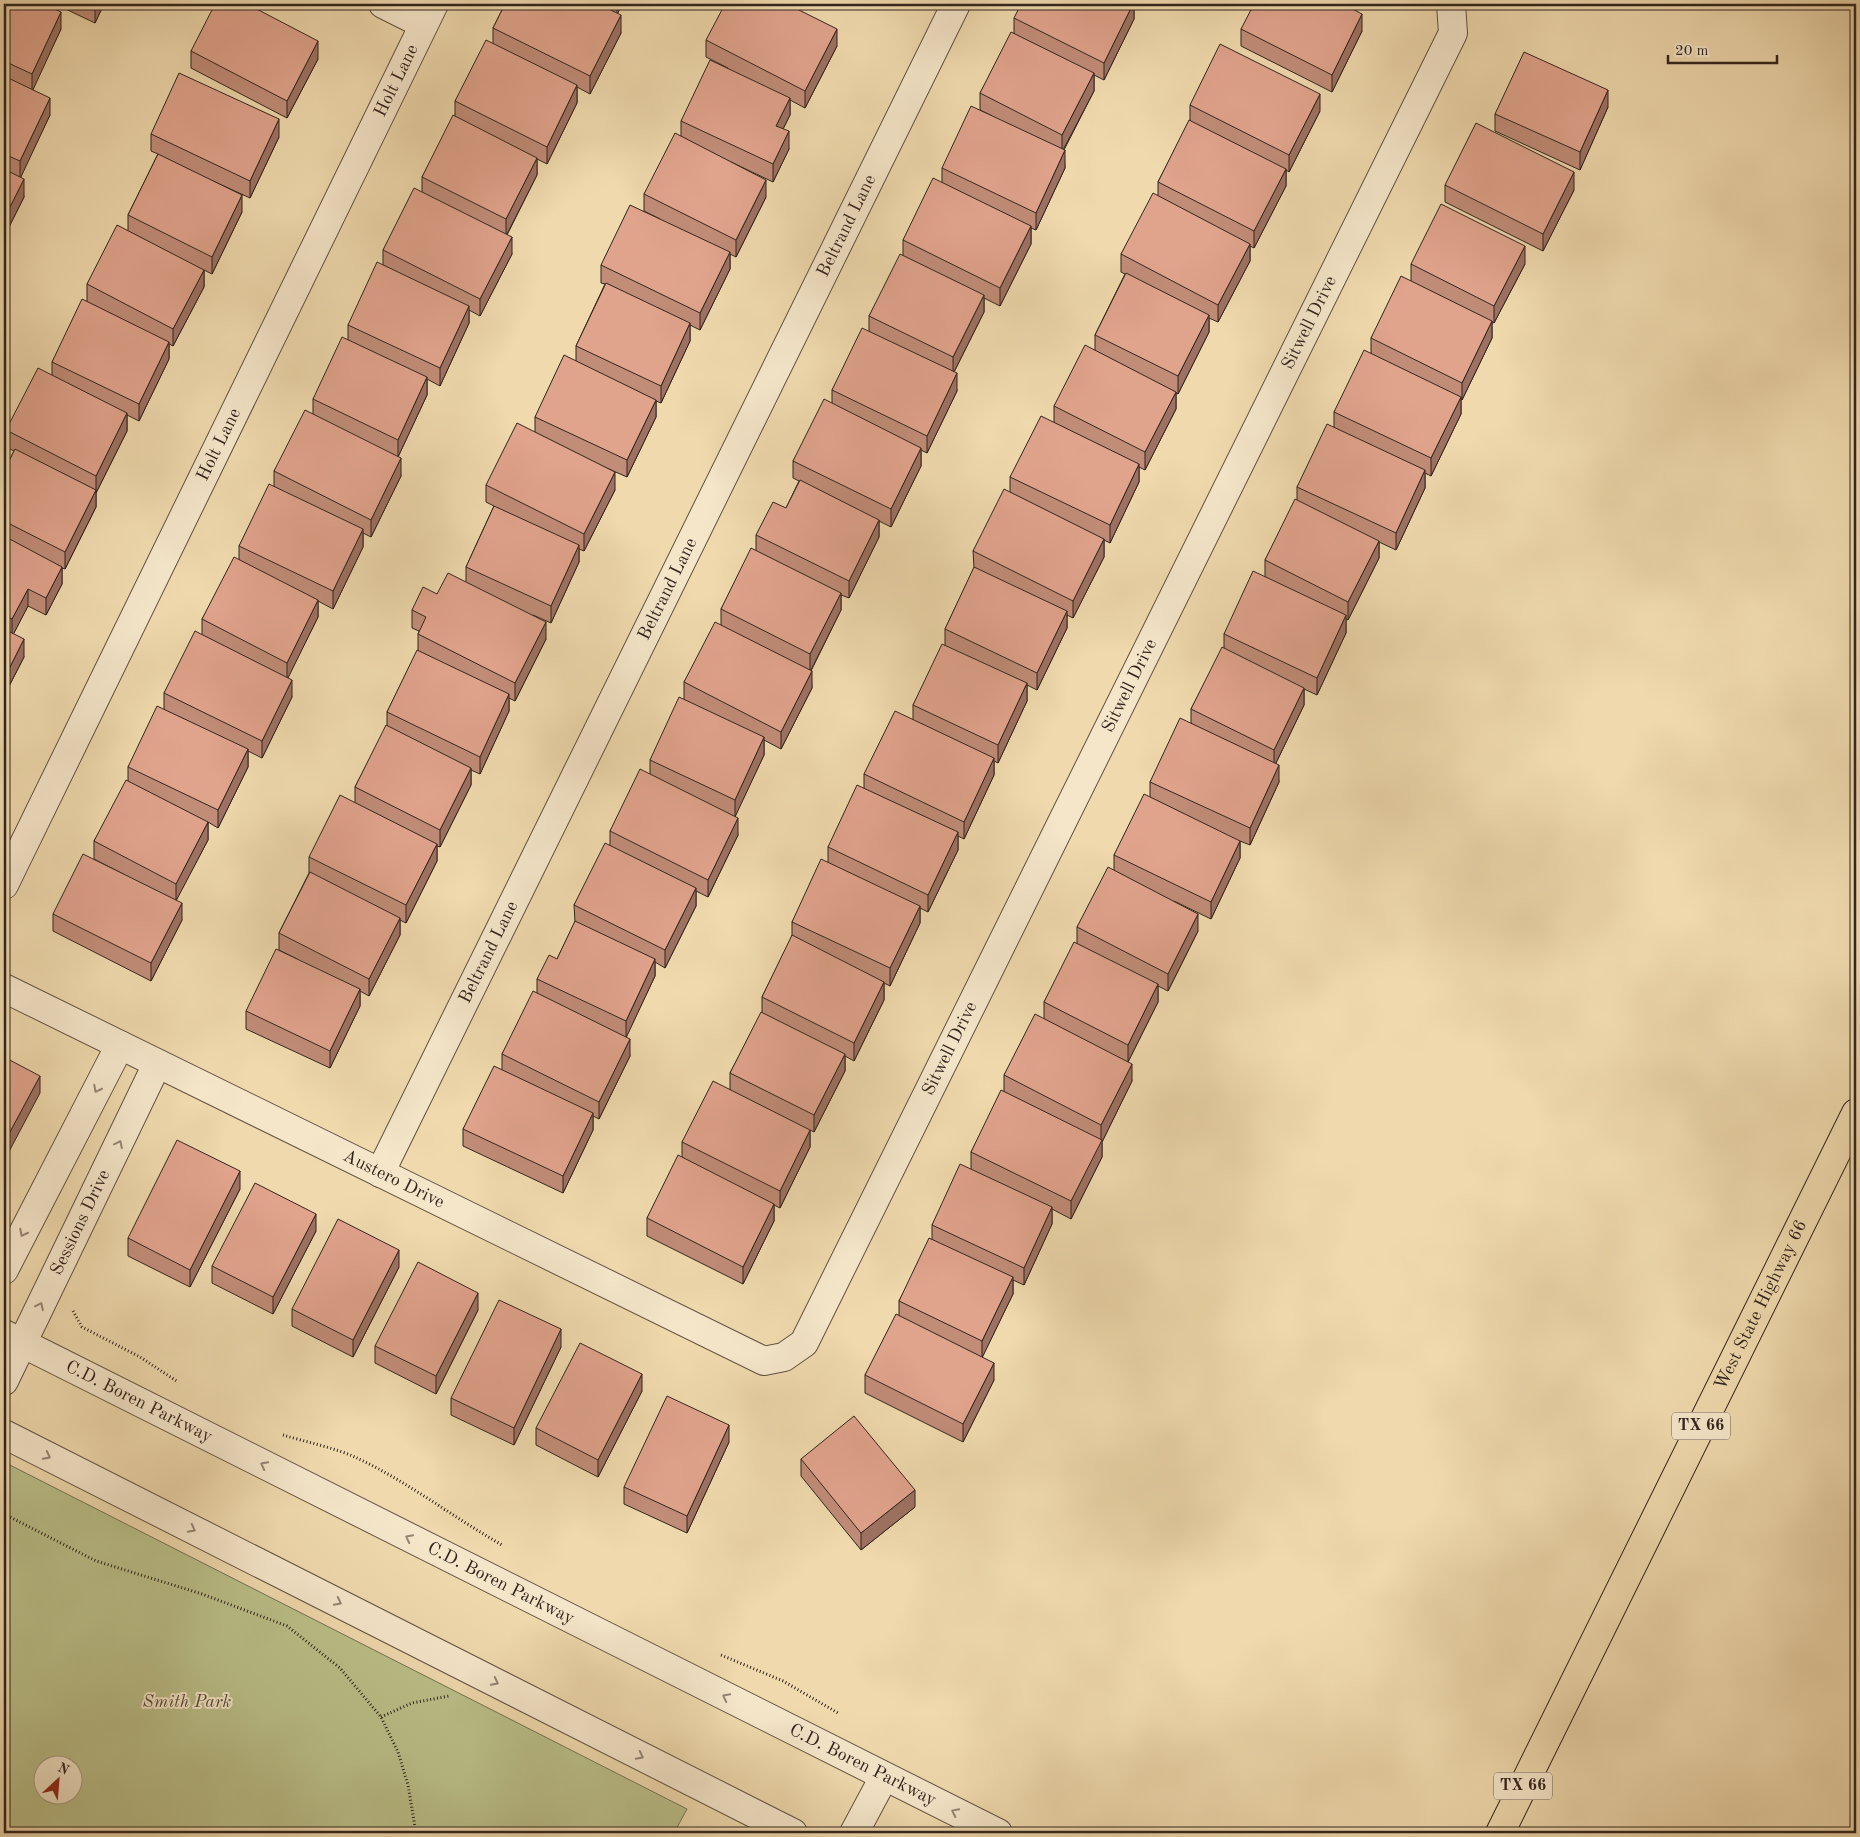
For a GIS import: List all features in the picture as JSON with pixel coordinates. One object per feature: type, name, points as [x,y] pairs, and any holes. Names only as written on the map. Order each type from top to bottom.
[{"type":"main road","name":"West State Highway 66","points":[[1500,1833],[1856,1112]]},
{"type":"street","points":[[383,4],[429,14]]},
{"type":"street","name":"Beltrand Lane","points":[[380,1173],[956,4]]},
{"type":"street","name":"Sitwell Drive","points":[[784,1357],[804,1343],[1453,33],[1452,4]]},
{"type":"street","name":"Holt Lane","points":[[4,885],[429,14]]},
{"type":"street","name":"Austero Drive","points":[[4,988],[764,1361],[784,1357]]},
{"type":"street","points":[[4,1270],[120,1045]]},
{"type":"street","name":"Sessions Drive","points":[[4,1381],[13,1338],[157,1064]]},
{"type":"street","name":"C.D. Boren Parkway","points":[[13,1338],[998,1833]]},
{"type":"street","points":[[4,1434],[793,1833]]},
{"type":"street","points":[[854,1833],[884,1776]]},
{"type":"path","points":[[71,1306],[82,1328],[140,1357],[181,1384]]},
{"type":"path","points":[[279,1434],[355,1457],[413,1488],[464,1523],[505,1546]]},
{"type":"path","points":[[4,1514],[96,1561],[202,1594],[287,1626],[340,1668],[381,1717],[398,1752],[408,1785],[416,1833]]},
{"type":"path","points":[[720,1654],[783,1681],[846,1718]]},
{"type":"path","points":[[381,1717],[412,1703],[449,1697],[468,1669]]},
{"type":"green space","name":"Smith Park","points":[[4,1462],[687,1809],[674,1833],[4,1833]]},
{"type":"building","points":[[4,4],[44,4],[61,12],[32,74],[4,61]]},
{"type":"building","points":[[215,4],[247,4],[318,41],[287,101],[191,51]]},
{"type":"building","points":[[505,4],[598,4],[621,15],[590,76],[493,28]]},
{"type":"building","points":[[725,4],[787,4],[837,29],[805,91],[706,40]]},
{"type":"building","points":[[1021,4],[1133,4],[1104,63],[1014,18]]},
{"type":"building","points":[[1254,4],[1343,4],[1362,14],[1332,75],[1241,29]]},
{"type":"building","points":[[1011,32],[1094,73],[1062,135],[980,93]]},
{"type":"building","points":[[486,40],[577,85],[547,147],[455,101]]},
{"type":"building","points":[[1220,44],[1320,94],[1289,155],[1190,105]]},
{"type":"building","points":[[1524,52],[1608,90],[1580,152],[1495,114]]},
{"type":"building","points":[[710,60],[790,98],[776,126],[789,131],[773,164],[681,121]]},
{"type":"building","points":[[179,73],[279,119],[250,181],[151,134]]},
{"type":"building","points":[[4,76],[50,98],[20,161],[4,154]]},
{"type":"building","points":[[971,106],[1065,150],[1036,213],[942,168]]},
{"type":"building","points":[[453,115],[537,158],[506,219],[422,177]]},
{"type":"building","points":[[1189,120],[1286,169],[1254,231],[1158,182]]},
{"type":"building","points":[[1476,123],[1574,172],[1543,234],[1445,185]]},
{"type":"building","points":[[675,133],[766,180],[736,240],[644,194]]},
{"type":"building","points":[[158,154],[242,195],[212,257],[128,215]]},
{"type":"building","points":[[4,169],[24,179],[4,219]]},
{"type":"building","points":[[933,178],[1031,226],[1000,288],[903,240]]},
{"type":"building","points":[[414,188],[512,237],[480,299],[383,250]]},
{"type":"building","points":[[1153,193],[1250,244],[1218,305],[1121,254]]},
{"type":"building","points":[[1441,204],[1525,246],[1494,306],[1411,264]]},
{"type":"building","points":[[630,205],[730,252],[700,313],[601,265]]},
{"type":"building","points":[[117,225],[204,270],[173,329],[87,284]]},
{"type":"building","points":[[900,254],[984,295],[953,357],[869,316]]},
{"type":"building","points":[[377,262],[469,306],[440,368],[348,325]]},
{"type":"building","points":[[1126,273],[1209,315],[1178,376],[1095,335]]},
{"type":"building","points":[[1401,276],[1492,321],[1462,383],[1371,338]]},
{"type":"building","points":[[606,283],[690,323],[661,386],[576,346]]},
{"type":"building","points":[[82,299],[169,342],[139,404],[52,362]]},
{"type":"building","points":[[862,328],[957,373],[927,436],[832,390]]},
{"type":"building","points":[[342,337],[427,377],[398,440],[313,399]]},
{"type":"building","points":[[1085,345],[1176,392],[1145,452],[1054,406]]},
{"type":"building","points":[[1364,350],[1461,397],[1431,458],[1334,412]]},
{"type":"building","points":[[564,355],[656,400],[627,460],[535,417]]},
{"type":"building","points":[[38,368],[127,413],[96,476],[6,430]]},
{"type":"building","points":[[824,399],[921,448],[891,509],[793,461]]},
{"type":"building","points":[[305,410],[401,458],[371,520],[274,471]]},
{"type":"building","points":[[1041,416],[1139,464],[1110,525],[1010,477]]},
{"type":"building","points":[[517,423],[615,472],[584,534],[486,485]]},
{"type":"building","points":[[1327,424],[1425,470],[1396,533],[1297,487]]},
{"type":"building","points":[[15,449],[96,490],[65,552],[4,521],[4,471]]},
{"type":"building","points":[[800,480],[879,520],[849,581],[756,535],[773,502],[786,508]]},
{"type":"building","points":[[269,484],[363,529],[333,591],[239,546]]},
{"type":"building","points":[[1004,489],[1104,539],[1073,601],[973,551]]},
{"type":"building","points":[[1295,499],[1379,541],[1348,602],[1265,560]]},
{"type":"building","points":[[494,506],[579,545],[551,606],[466,567]]},
{"type":"building","points":[[4,536],[62,567],[46,598],[28,589],[12,619],[4,615]]},
{"type":"building","points":[[751,548],[841,593],[810,654],[721,609]]},
{"type":"building","points":[[234,557],[318,600],[287,663],[202,619]]},
{"type":"building","points":[[974,567],[1067,611],[1037,673],[945,629]]},
{"type":"building","points":[[1253,571],[1346,615],[1317,678],[1224,634]]},
{"type":"building","points":[[448,573],[546,622],[515,683],[418,634],[426,617],[412,610],[423,587],[437,594]]},
{"type":"building","points":[[715,622],[812,671],[781,732],[684,682]]},
{"type":"building","points":[[4,629],[24,639],[4,679]]},
{"type":"building","points":[[195,631],[292,680],[262,741],[164,693]]},
{"type":"building","points":[[942,644],[1027,683],[998,745],[913,705]]},
{"type":"building","points":[[1222,647],[1304,688],[1274,750],[1191,709]]},
{"type":"building","points":[[417,650],[509,694],[480,757],[387,712]]},
{"type":"building","points":[[679,697],[764,737],[735,800],[650,760]]},
{"type":"building","points":[[157,706],[248,749],[218,810],[128,767]]},
{"type":"building","points":[[895,711],[994,758],[964,822],[864,774]]},
{"type":"building","points":[[1180,718],[1279,765],[1250,828],[1150,782]]},
{"type":"building","points":[[386,725],[471,768],[440,830],[355,787]]},
{"type":"building","points":[[640,769],[738,818],[708,880],[610,831]]},
{"type":"building","points":[[126,780],[208,822],[176,884],[94,841]]},
{"type":"building","points":[[857,785],[958,832],[928,895],[828,847]]},
{"type":"building","points":[[1144,794],[1240,841],[1211,902],[1114,855]]},
{"type":"building","points":[[340,795],[437,844],[406,905],[309,857]]},
{"type":"building","points":[[605,843],[696,888],[665,950],[574,905]]},
{"type":"building","points":[[83,854],[182,903],[151,963],[53,914]]},
{"type":"building","points":[[821,859],[920,906],[890,968],[792,922]]},
{"type":"building","points":[[1108,867],[1198,914],[1168,974],[1077,927]]},
{"type":"building","points":[[310,872],[400,918],[369,979],[279,933]]},
{"type":"building","points":[[575,921],[655,959],[626,1021],[537,979],[549,955],[557,959]]},
{"type":"building","points":[[792,935],[884,982],[854,1043],[762,997]]},
{"type":"building","points":[[1074,942],[1158,984],[1128,1045],[1044,1002]]},
{"type":"building","points":[[276,949],[360,989],[330,1051],[246,1011]]},
{"type":"building","points":[[533,991],[630,1039],[599,1102],[502,1054]]},
{"type":"building","points":[[761,1012],[845,1054],[814,1115],[730,1073]]},
{"type":"building","points":[[1035,1014],[1132,1064],[1101,1125],[1004,1075]]},
{"type":"building","points":[[4,1057],[40,1076],[4,1143]]},
{"type":"building","points":[[494,1066],[593,1113],[563,1176],[463,1129]]},
{"type":"building","points":[[713,1081],[810,1130],[780,1191],[682,1142]]},
{"type":"building","points":[[1001,1090],[1102,1140],[1071,1201],[971,1152]]},
{"type":"building","points":[[177,1140],[240,1171],[190,1270],[128,1238]]},
{"type":"building","points":[[678,1155],[774,1204],[743,1267],[647,1218]]},
{"type":"building","points":[[960,1164],[1052,1207],[1024,1268],[932,1225]]},
{"type":"building","points":[[255,1183],[316,1214],[273,1297],[212,1266]]},
{"type":"building","points":[[338,1219],[399,1250],[353,1340],[292,1309]]},
{"type":"building","points":[[929,1238],[1013,1277],[982,1341],[899,1301]]},
{"type":"building","points":[[418,1262],[478,1293],[436,1376],[375,1346]]},
{"type":"building","points":[[499,1300],[561,1329],[514,1428],[451,1398]]},
{"type":"building","points":[[896,1314],[994,1363],[963,1424],[865,1375]]},
{"type":"building","points":[[580,1343],[642,1374],[598,1460],[536,1428]]},
{"type":"building","points":[[667,1396],[729,1425],[687,1516],[624,1487]]},
{"type":"building","points":[[854,1416],[915,1490],[861,1533],[801,1459]]}]
